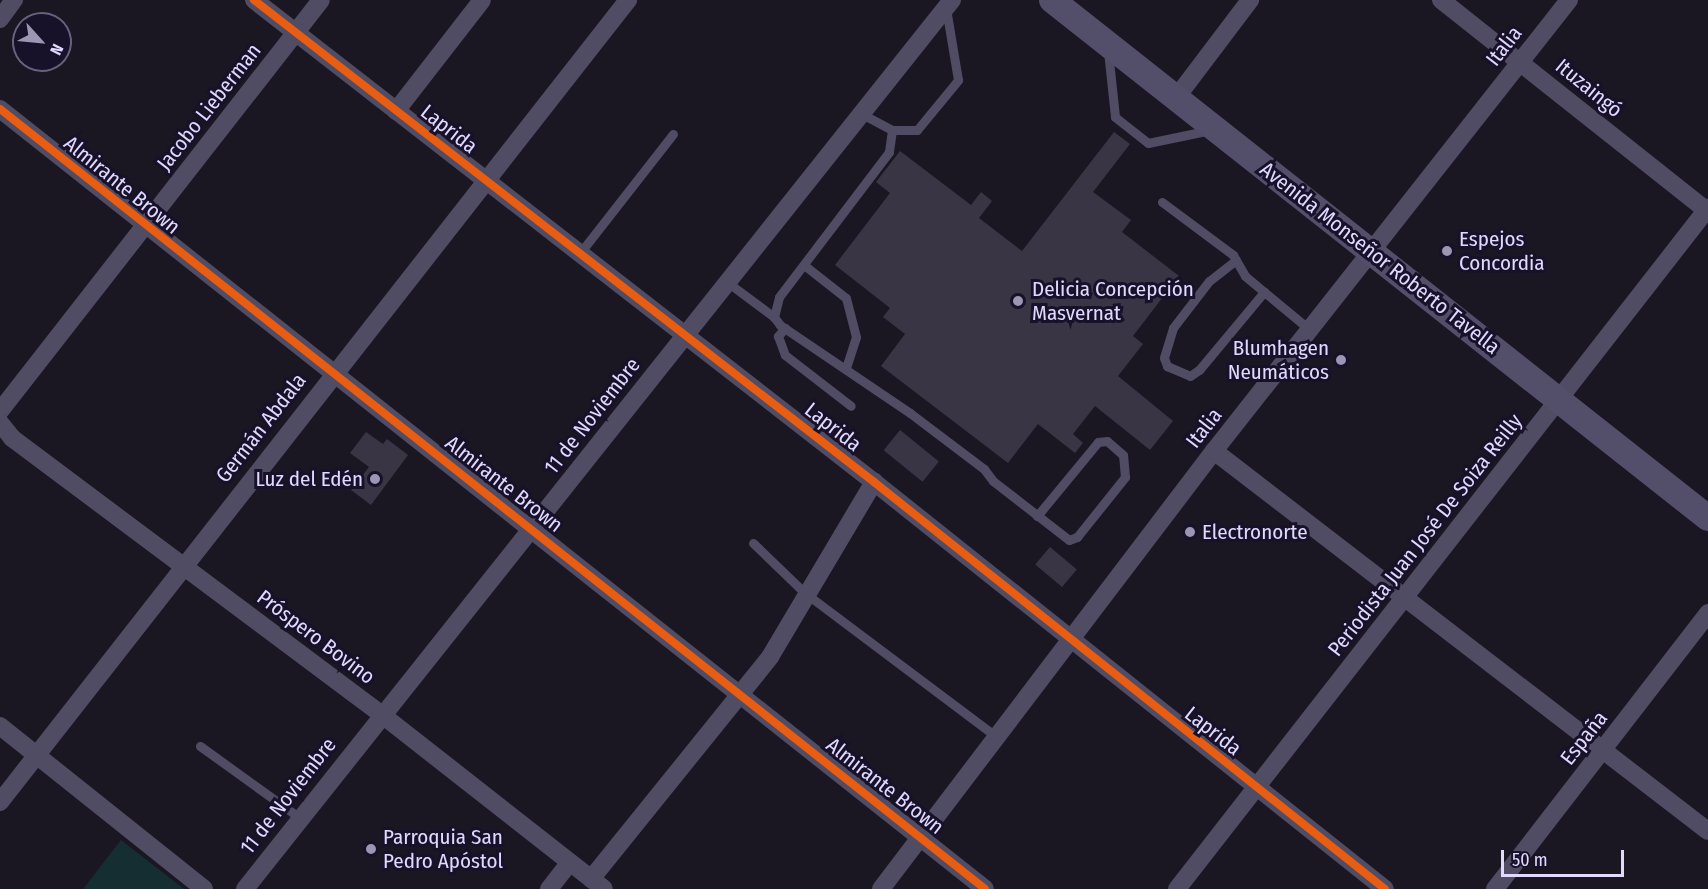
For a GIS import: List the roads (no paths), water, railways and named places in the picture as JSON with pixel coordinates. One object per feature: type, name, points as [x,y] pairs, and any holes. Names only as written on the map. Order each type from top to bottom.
[{"type":"main road","name":"Avenida Monseñor Roberto Tavella","points":[[1052,0],[1372,250],[1708,518]]},
{"type":"street","points":[[0,19],[14,0]]},
{"type":"street","name":"Laprida","points":[[254,0],[874,482],[1385,889]]},
{"type":"street","name":"Jacobo Lieberman","points":[[0,411],[321,0]]},
{"type":"street","points":[[396,111],[482,0]]},
{"type":"street","name":"Germán Abdala","points":[[0,802],[485,179],[628,0]]},
{"type":"street","points":[[1176,98],[1250,0]]},
{"type":"street","name":"Ituzaingó","points":[[1441,0],[1707,210]]},
{"type":"street","name":"Italia","points":[[881,889],[1214,451],[1569,0]]},
{"type":"street","name":"11 de Noviembre","points":[[244,889],[381,714],[532,529],[949,4]]},
{"type":"street","name":"Almirante Brown","points":[[0,109],[144,227],[532,529],[984,889]]},
{"type":"street","name":"Periodista Juan José De Soiza Reilly","points":[[1177,889],[1707,210]]},
{"type":"street","name":"Próspero Bovino","points":[[0,423],[12,438],[381,714],[597,884]]},
{"type":"street","points":[[1214,451],[1708,831]]},
{"type":"street","points":[[597,884],[770,657],[805,593],[874,482]]},
{"type":"street","name":"España","points":[[1495,889],[1708,613]]},
{"type":"street","points":[[0,726],[204,889]]},
{"type":"street","points":[[549,889],[569,863]]},
{"type":"lane","points":[[862,114],[892,130],[917,130],[958,80],[949,4]]},
{"type":"lane","points":[[1107,43],[1115,117],[1148,143],[1216,129]]},
{"type":"lane","points":[[774,317],[779,297],[889,152],[892,130]]},
{"type":"lane","points":[[580,254],[673,134]]},
{"type":"lane","points":[[1162,202],[1236,260],[1245,276],[1310,330]]},
{"type":"lane","points":[[1236,260],[1209,281],[1173,328],[1164,358],[1167,366],[1190,376],[1199,369],[1264,292]]},
{"type":"lane","points":[[804,265],[846,298],[856,337],[846,367]]},
{"type":"lane","points":[[727,282],[785,328],[846,367],[984,469],[1037,516],[1069,540],[1077,537],[1125,477],[1124,454],[1107,441],[1098,442],[1037,516]]},
{"type":"lane","points":[[785,328],[778,336],[784,355],[851,406]]},
{"type":"lane","points":[[753,543],[805,593],[997,737]]},
{"type":"lane","points":[[200,746],[300,818]]},
{"type":"place","name":"Espejos Concordia","points":[[1447,251]]},
{"type":"place","name":"Delicia Concepción Masvernat","points":[[1018,301]]},
{"type":"place","name":"Blumhagen Neumáticos","points":[[1341,360]]},
{"type":"place","name":"Luz del Edén","points":[[375,479]]},
{"type":"place","name":"Electronorte","points":[[1190,532]]},
{"type":"place","name":"Parroquia San Pedro Apóstol","points":[[371,849]]}]
